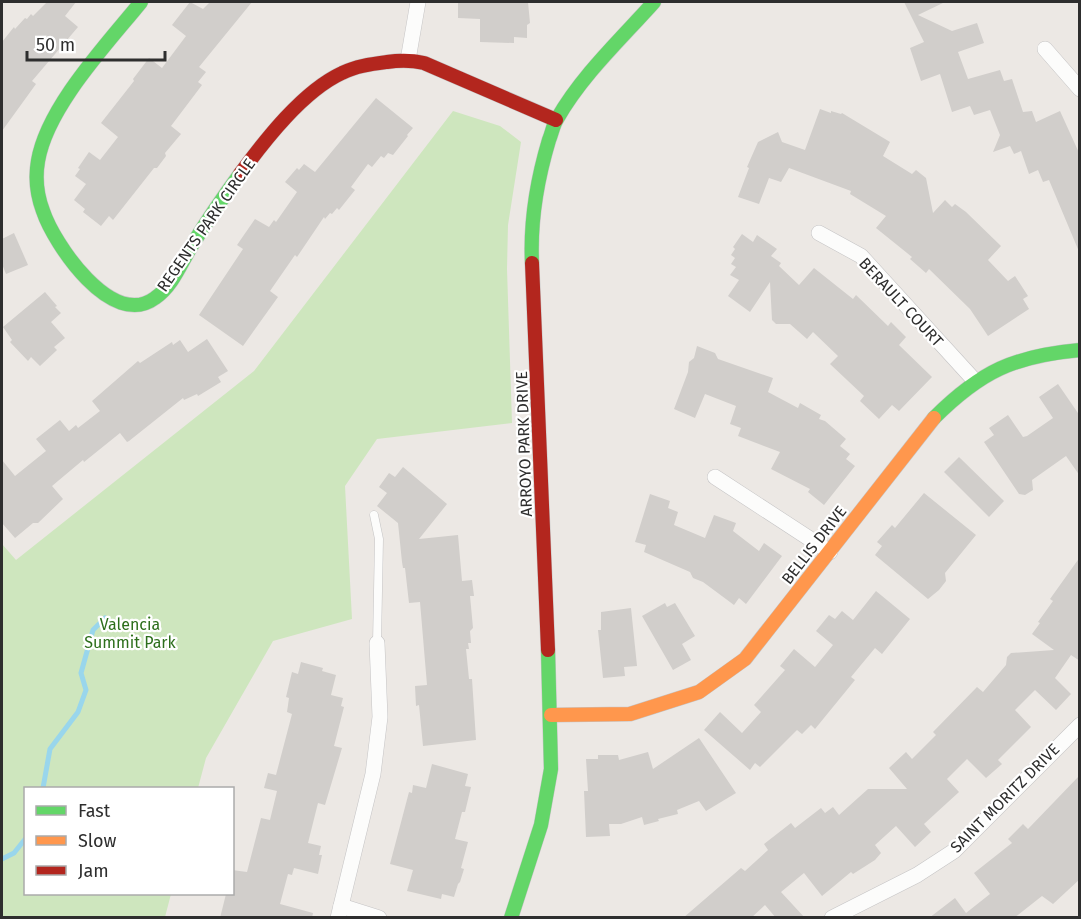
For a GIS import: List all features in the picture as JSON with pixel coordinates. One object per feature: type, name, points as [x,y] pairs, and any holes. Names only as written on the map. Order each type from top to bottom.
[{"type":"street","name":"REGENTS PARK CIRCLE","points":[[141,2],[69,94],[45,137],[38,161],[40,200],[55,239],[92,286],[110,298],[129,303],[149,302],[164,291],[193,242],[272,131],[310,94],[341,73],[376,63],[408,60],[433,67],[556,120]]},
{"type":"street","points":[[408,60],[418,2]]},
{"type":"street","name":"ARROYO PARK DRIVE","points":[[511,918],[541,825],[551,769],[551,715],[531,237],[536,195],[543,160],[556,120],[586,78],[654,2]]},
{"type":"street","points":[[1045,49],[1080,89]]},
{"type":"street","name":"BERAULT COURT","points":[[819,232],[861,256],[975,381]]},
{"type":"street","name":"BELLIS DRIVE","points":[[551,715],[630,714],[699,692],[745,659],[935,417],[975,381],[1015,361],[1057,352],[1080,350]]},
{"type":"street","points":[[715,477],[830,552]]},
{"type":"street","points":[[377,643],[380,717],[373,774],[340,912],[379,918]]},
{"type":"street","name":"SAINT MORITZ DRIVE","points":[[832,918],[917,875],[954,851],[1080,725]]},
{"type":"lane","points":[[374,515],[379,539],[377,643]]},
{"type":"green space","name":"Valencia Summit Park","points":[[453,111],[500,126],[521,142],[508,225],[507,269],[512,423],[377,439],[345,486],[352,619],[273,641],[206,758],[198,787],[24,787],[24,895],[171,895],[165,917],[2,917],[2,544],[16,560],[254,371]]},
{"type":"building","points":[[47,2],[76,2],[65,16],[78,27],[32,81],[36,84],[2,131],[2,42],[14,27],[15,29],[31,14],[33,16]]},
{"type":"building","points":[[190,2],[203,9],[210,2],[252,2],[199,67],[206,72],[198,82],[202,85],[171,126],[181,134],[165,153],[166,156],[157,168],[154,168],[113,220],[109,216],[101,226],[83,212],[85,209],[74,200],[86,184],[75,176],[80,169],[78,168],[89,152],[100,160],[118,137],[101,123],[149,58],[162,68],[186,36],[172,25]]},
{"type":"building","points":[[458,2],[528,2],[530,23],[527,25],[527,38],[514,37],[514,43],[480,42],[480,19],[458,18]]},
{"type":"building","points":[[904,2],[945,2],[918,15],[952,31],[977,23],[984,43],[958,52],[968,79],[1000,70],[1004,81],[1012,79],[1023,112],[1032,111],[1036,122],[1060,111],[1080,155],[1080,254],[1049,180],[1043,182],[1038,170],[1029,174],[1021,151],[1014,154],[1010,146],[993,152],[1000,135],[990,110],[974,115],[970,106],[952,112],[940,74],[921,81],[910,48],[924,42]]},
{"type":"building","points":[[376,98],[413,128],[393,155],[388,153],[384,158],[381,156],[372,167],[368,164],[351,187],[355,190],[339,210],[337,208],[325,219],[324,217],[270,291],[278,297],[243,346],[199,315],[243,249],[237,245],[255,219],[269,227],[274,220],[276,222],[297,192],[285,182],[297,168],[299,170],[304,164],[315,172]]},
{"type":"building","points":[[820,109],[831,113],[831,111],[842,113],[890,142],[883,156],[912,174],[916,170],[926,178],[933,213],[945,200],[952,207],[955,204],[966,212],[1001,246],[988,260],[1008,281],[1015,276],[1028,296],[1023,299],[1029,309],[988,336],[970,309],[929,269],[926,273],[910,259],[912,257],[876,228],[886,216],[850,194],[851,191],[789,168],[781,182],[769,178],[759,204],[738,197],[758,142],[778,132],[782,142],[805,150]]},
{"type":"building","points":[[14,233],[28,265],[6,274],[2,264],[2,239]]},
{"type":"building","points":[[742,234],[753,242],[757,235],[777,249],[771,256],[781,263],[779,266],[799,285],[814,268],[853,299],[856,295],[888,326],[891,322],[906,337],[899,345],[932,377],[899,411],[892,405],[879,419],[860,401],[864,396],[830,364],[838,356],[813,332],[807,339],[790,324],[776,324],[772,320],[770,282],[750,312],[728,296],[739,280],[730,275],[736,267],[731,264],[735,258],[731,255],[735,249],[733,247]]},
{"type":"building","points":[[45,292],[61,313],[51,322],[65,338],[54,347],[57,350],[40,366],[31,357],[28,361],[10,342],[12,340],[3,327]]},
{"type":"building","points":[[207,339],[228,371],[218,377],[221,382],[198,396],[197,394],[184,400],[183,398],[129,441],[127,442],[120,433],[84,462],[83,460],[52,486],[63,499],[38,523],[33,523],[15,538],[2,523],[2,460],[15,476],[46,451],[36,439],[60,420],[69,431],[76,425],[78,428],[100,411],[92,401],[138,361],[140,363],[172,342],[173,345],[180,340],[188,352]]},
{"type":"building","points":[[697,346],[715,353],[718,359],[773,378],[768,392],[798,408],[800,403],[821,415],[819,419],[825,421],[846,439],[840,446],[850,454],[846,459],[855,466],[824,505],[808,492],[810,489],[771,469],[780,452],[738,436],[741,428],[730,424],[736,406],[705,394],[695,418],[674,409],[688,372],[689,362],[694,358]]},
{"type":"building","points":[[1058,384],[1080,416],[1080,476],[1066,456],[1032,480],[1033,490],[1025,495],[1019,494],[984,442],[994,435],[989,428],[1008,415],[1023,437],[1053,418],[1039,397]]},
{"type":"building","points":[[959,457],[1004,501],[989,517],[944,472]]},
{"type":"building","points":[[403,467],[447,504],[419,539],[458,535],[462,581],[472,580],[474,596],[470,596],[473,628],[470,631],[469,649],[466,649],[469,679],[472,679],[476,740],[423,746],[415,686],[427,685],[420,602],[409,603],[398,523],[377,506],[387,493],[379,487],[389,473],[395,477]]},
{"type":"building","points":[[924,493],[976,535],[945,573],[946,581],[928,599],[875,555],[882,546],[877,542],[892,525],[895,528]]},
{"type":"building","points":[[650,494],[670,501],[668,508],[678,512],[674,525],[705,538],[714,515],[736,523],[733,531],[759,551],[764,543],[782,556],[746,604],[739,598],[734,605],[703,582],[693,578],[690,572],[644,552],[646,545],[635,542]]},
{"type":"building","points":[[1080,557],[1080,661],[1071,655],[1055,678],[1071,694],[1056,710],[1035,690],[1015,710],[1031,727],[998,760],[1002,764],[986,778],[967,759],[947,779],[959,792],[924,824],[931,832],[915,847],[896,826],[875,845],[881,853],[875,860],[853,874],[851,872],[822,896],[804,873],[781,892],[805,918],[776,918],[765,905],[751,918],[683,918],[741,868],[745,871],[768,850],[764,844],[791,823],[795,828],[821,808],[825,813],[833,807],[839,815],[868,789],[907,789],[889,768],[906,752],[912,759],[936,735],[933,732],[977,687],[983,692],[1006,665],[1007,657],[1011,653],[1054,650],[1032,634],[1053,601],[1050,599]]},
{"type":"building","points":[[876,591],[910,619],[882,654],[875,648],[851,677],[855,680],[815,729],[811,725],[802,734],[797,730],[760,767],[755,763],[750,770],[704,730],[720,712],[742,733],[761,712],[754,705],[785,670],[780,666],[794,649],[815,667],[833,645],[816,631],[829,615],[835,619],[842,611],[853,620]]},
{"type":"building","points":[[665,603],[667,607],[675,603],[695,636],[682,644],[691,660],[673,670],[642,616]]},
{"type":"building","points":[[631,608],[637,666],[624,667],[625,676],[603,678],[598,630],[601,630],[601,612]]},
{"type":"building","points":[[301,662],[323,668],[322,671],[336,675],[331,695],[343,698],[341,706],[344,707],[334,746],[342,748],[325,805],[318,803],[308,843],[321,846],[319,855],[322,855],[318,874],[294,868],[292,875],[288,874],[280,904],[313,913],[312,918],[220,918],[226,895],[234,895],[234,870],[247,872],[261,818],[270,820],[277,791],[264,788],[268,773],[276,775],[292,714],[287,712],[289,698],[286,697],[292,672],[298,674]]},
{"type":"building","points":[[699,738],[736,793],[706,811],[699,801],[677,810],[678,814],[658,819],[659,821],[644,825],[642,817],[621,824],[609,824],[610,836],[586,837],[584,791],[588,791],[586,759],[598,759],[598,755],[618,755],[619,760],[648,752],[653,769]]},
{"type":"building","points":[[432,764],[468,774],[465,786],[471,787],[455,839],[468,842],[461,868],[464,869],[454,897],[442,894],[441,899],[407,891],[413,870],[390,864],[409,792],[412,793],[413,785],[426,788]]},
{"type":"building","points":[[1080,775],[1080,879],[1053,904],[1042,896],[1014,918],[929,918],[955,898],[966,913],[990,894],[974,873],[1012,843],[1008,839],[1023,824],[1028,829]]},
{"type":"waterway","points":[[43,787],[50,749],[78,712],[86,690],[81,673],[93,630],[105,618]]},
{"type":"waterway","points":[[2,859],[14,853],[24,840]]},
{"type":"traffic: fast","points":[[141,2],[80,77],[53,119],[44,140],[38,161],[37,180],[38,193],[49,226],[87,279],[121,303],[138,305],[162,293],[240,174]]},
{"type":"traffic: fast","points":[[532,263],[535,201],[545,155],[556,121],[590,72],[654,2]]},
{"type":"traffic: fast","points":[[934,418],[967,388],[1000,369],[1036,357],[1080,350]]},
{"type":"traffic: fast","points":[[511,918],[541,825],[551,769],[548,650]]},
{"type":"traffic: slow","points":[[551,715],[630,714],[699,692],[745,659],[934,418]]},
{"type":"traffic: jam","points":[[240,174],[273,132],[313,92],[342,73],[370,65],[401,61],[424,63],[556,120]]},
{"type":"traffic: jam","points":[[532,263],[548,650]]}]
